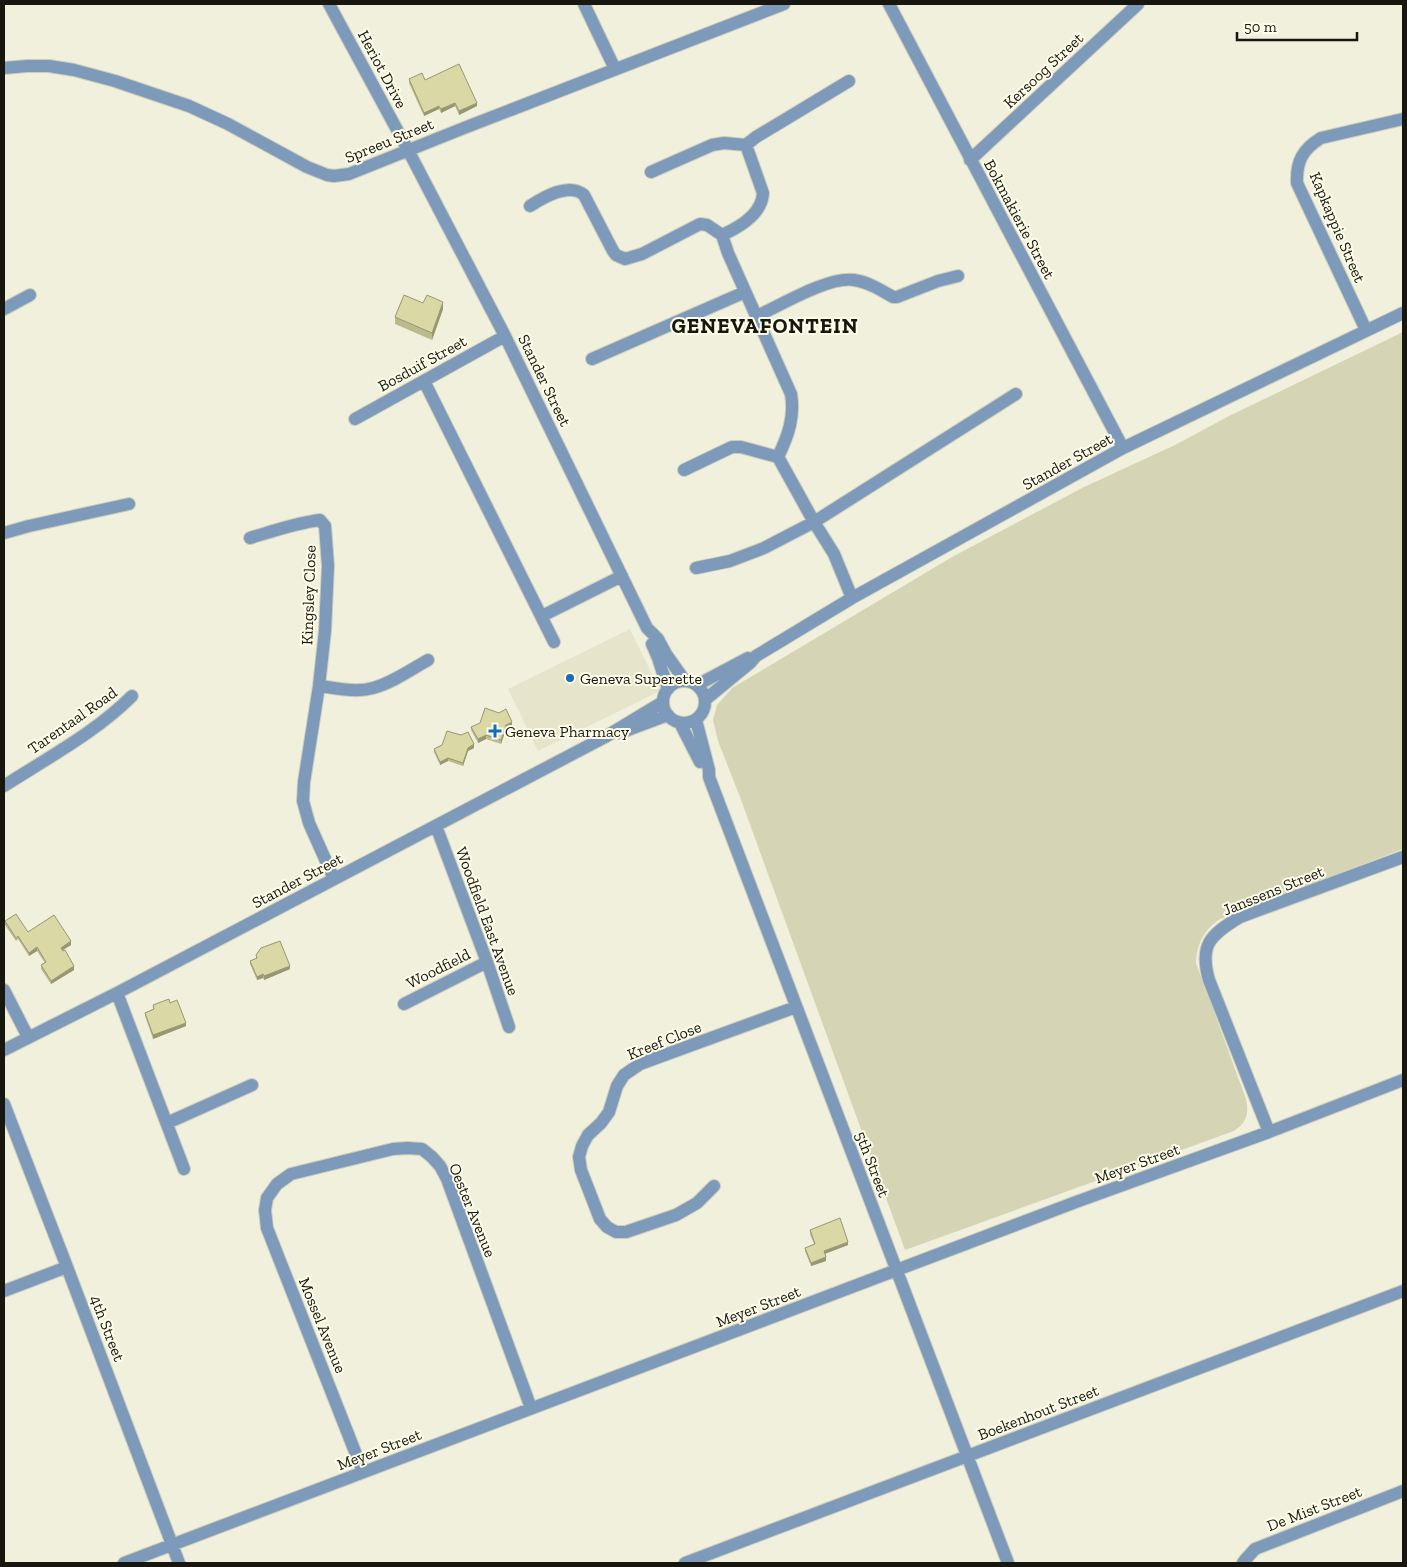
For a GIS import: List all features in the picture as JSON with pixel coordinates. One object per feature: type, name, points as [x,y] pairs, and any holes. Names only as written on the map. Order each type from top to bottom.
[{"type":"street","name":"Heriot Drive","points":[[329,4],[408,150]]},
{"type":"street","points":[[584,4],[615,69]]},
{"type":"street","name":"Spreeu Street","points":[[4,68],[49,66],[74,70],[123,84],[188,106],[228,124],[306,168],[334,176],[349,174],[384,161],[784,4]]},
{"type":"street","name":"Bokmakierie Street","points":[[889,4],[1123,448]]},
{"type":"street","name":"Kersoog Street","points":[[970,160],[1138,4]]},
{"type":"street","points":[[651,172],[712,145],[724,143],[746,145],[756,136],[849,82]]},
{"type":"street","name":"Kapkappie Street","points":[[1366,330],[1298,183],[1298,162],[1303,152],[1321,138],[1403,119]]},
{"type":"street","points":[[722,235],[750,218],[759,207],[762,199],[762,192],[746,145]]},
{"type":"street","name":"Stander Street","points":[[408,150],[505,336],[648,628],[651,642],[668,689]]},
{"type":"street","points":[[530,206],[544,197],[569,189],[580,192],[584,195],[613,251],[616,255],[625,259],[642,254],[700,224],[711,227],[722,235],[728,253],[792,400],[790,430],[778,456]]},
{"type":"street","points":[[757,316],[819,287],[840,280],[863,282],[893,297],[897,297],[933,283],[958,276]]},
{"type":"street","points":[[592,359],[745,292]]},
{"type":"street","points":[[4,309],[30,295]]},
{"type":"street","name":"Stander Street","points":[[648,628],[658,639],[666,654],[691,683],[725,669],[756,656],[852,598],[1123,448],[1403,313]]},
{"type":"street","name":"Bosduif Street","points":[[355,419],[505,336]]},
{"type":"street","points":[[424,380],[554,642]]},
{"type":"street","points":[[696,568],[730,561],[764,548],[814,522],[1016,394]]},
{"type":"street","points":[[684,470],[732,448],[741,447],[778,456],[834,554],[852,598]]},
{"type":"street","points":[[4,533],[129,504]]},
{"type":"street","name":"Kingsley Close","points":[[250,538],[282,528],[319,520],[326,526],[328,566],[325,632],[303,801],[310,823],[334,879]]},
{"type":"street","points":[[542,616],[622,576]]},
{"type":"street","name":"Stander Street","points":[[706,699],[756,656]]},
{"type":"street","points":[[319,686],[349,690],[372,689],[428,660]]},
{"type":"street","points":[[679,682],[691,683],[703,691],[706,699],[702,714],[696,720],[688,723],[680,723],[668,715],[663,702],[668,689],[679,682]]},
{"type":"street","name":"Tarentaal Road","points":[[4,786],[115,713],[132,696]]},
{"type":"street","name":"Stander Street","points":[[4,1050],[436,826],[605,736],[663,702]]},
{"type":"street","name":"Stander Street","points":[[605,736],[622,733],[668,715]]},
{"type":"street","name":"5th Street","points":[[696,720],[709,770],[709,777]]},
{"type":"street","name":"5th Street","points":[[680,723],[704,771],[709,777],[1008,1563]]},
{"type":"street","name":"Woodfield East Avenue","points":[[436,826],[487,962],[508,1028]]},
{"type":"street","name":"Janssens Street","points":[[1269,1132],[1204,964],[1209,940],[1222,928],[1240,918],[1403,857]]},
{"type":"street","name":"Woodfield","points":[[404,1004],[487,962]]},
{"type":"street","points":[[4,990],[28,1037]]},
{"type":"street","points":[[116,992],[184,1169]]},
{"type":"street","name":"Kreef Close","points":[[714,1186],[697,1203],[676,1215],[626,1232],[616,1232],[607,1227],[600,1219],[581,1170],[579,1157],[588,1135],[601,1123],[609,1112],[624,1075],[640,1064],[796,1007]]},
{"type":"street","name":"Meyer Street","points":[[124,1563],[1403,1080]]},
{"type":"street","points":[[167,1123],[252,1085]]},
{"type":"street","name":"4th Street","points":[[4,1104],[68,1267],[179,1563]]},
{"type":"street","name":"Oester Avenue","points":[[272,1189],[291,1174],[393,1149],[422,1150],[432,1157],[440,1166],[447,1179],[532,1408]]},
{"type":"street","name":"Mossel Avenue","points":[[272,1189],[267,1198],[265,1210],[267,1228],[362,1472]]},
{"type":"street","points":[[4,1291],[68,1267]]},
{"type":"street","name":"Boekenhout Street","points":[[685,1563],[1403,1291]]},
{"type":"street","name":"De Mist Street","points":[[1244,1563],[1255,1549],[1403,1490]]},
{"type":"shaded area","points":[[1403,332],[1403,849],[1220,919],[1202,938],[1196,963],[1246,1099],[1246,1117],[1238,1128],[905,1250],[718,741],[713,720],[717,705],[732,688],[952,557],[1084,487],[1175,445],[1229,416]]},
{"type":"shaded area","points":[[630,629],[660,691],[538,751],[508,689]]},
{"type":"building","points":[[459,64],[477,103],[459,111],[455,103],[441,109],[439,106],[424,113],[409,79],[422,73],[425,80]]},
{"type":"building","points":[[404,295],[423,303],[427,295],[443,302],[432,333],[395,317]]},
{"type":"building","points":[[485,708],[499,713],[506,709],[512,722],[506,725],[501,740],[486,735],[478,739],[471,727],[480,723]]},
{"type":"building","points":[[447,731],[461,735],[468,732],[474,744],[468,748],[463,763],[448,758],[440,762],[434,749],[442,745]]},
{"type":"building","points":[[16,914],[28,932],[54,915],[71,941],[61,948],[63,951],[65,950],[74,966],[51,981],[41,965],[46,962],[37,947],[29,953],[5,921]]},
{"type":"building","points":[[280,941],[290,966],[257,977],[250,961],[257,958],[256,955],[261,948]]},
{"type":"building","points":[[169,999],[170,1003],[177,1000],[186,1023],[153,1035],[145,1013],[154,1009],[153,1005]]},
{"type":"building","points":[[840,1218],[848,1242],[824,1251],[826,1257],[811,1263],[805,1248],[815,1244],[810,1230]]},
{"type":"place","name":"Geneva Superette","points":[[570,678]]},
{"type":"place","name":"Geneva Pharmacy","points":[[495,731]]},
{"type":"district","name":"GENEVAFONTEIN","points":[[765,326]]}]
